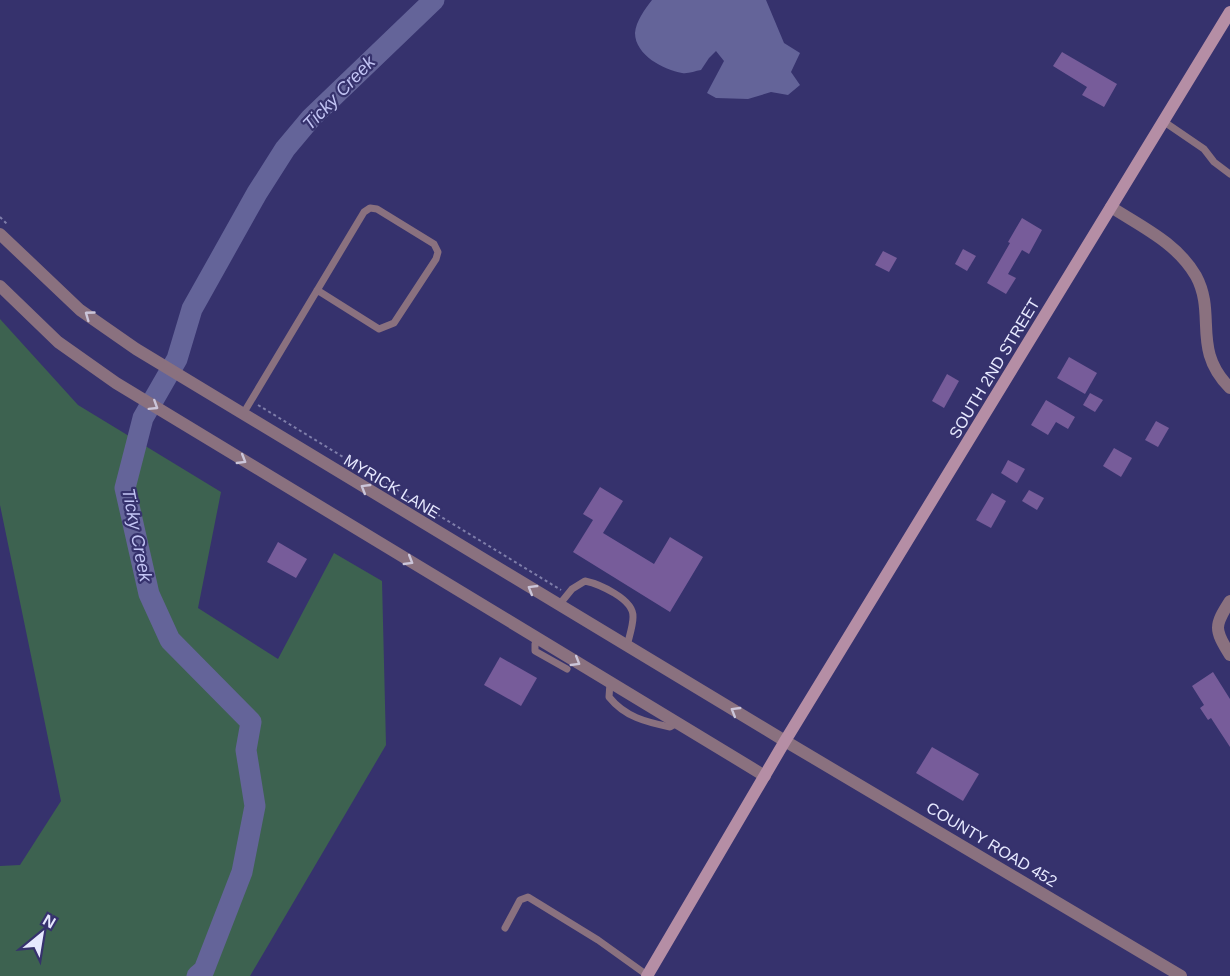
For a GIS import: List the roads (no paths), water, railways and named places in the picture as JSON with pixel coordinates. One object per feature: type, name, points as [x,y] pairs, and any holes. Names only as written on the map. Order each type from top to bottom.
[{"type":"main road","name":"SOUTH 2ND STREET","points":[[647,976],[785,741],[1230,12]]},
{"type":"street","points":[[1111,207],[1176,249],[1197,278],[1203,296],[1207,351],[1215,369],[1230,388]]},
{"type":"street","name":"MYRICK LANE","points":[[4,229],[80,309],[136,350],[785,741]]},
{"type":"street","points":[[0,286],[58,342],[116,383],[765,776]]},
{"type":"street","points":[[1230,600],[1217,627],[1218,636],[1230,655]]},
{"type":"street","name":"COUNTY ROAD 452","points":[[785,741],[1180,976]]},
{"type":"lane","points":[[1163,121],[1204,149],[1214,162],[1230,174]]},
{"type":"lane","points":[[243,414],[317,290],[364,212],[370,208],[377,209],[434,244],[438,252],[436,259],[394,323],[388,327],[379,329],[317,290]]},
{"type":"lane","points":[[559,605],[572,589],[585,581],[601,585],[629,604],[634,615],[627,646]]},
{"type":"lane","points":[[537,639],[535,651],[567,669]]},
{"type":"lane","points":[[610,683],[609,697],[617,707],[639,720],[670,727],[677,723]]},
{"type":"lane","points":[[505,928],[520,900],[528,897],[598,940],[647,976]]},
{"type":"water","points":[[652,0],[766,0],[784,43],[800,53],[791,72],[800,85],[788,95],[771,92],[748,99],[716,98],[707,93],[724,61],[716,51],[701,70],[684,73],[659,65],[645,55],[640,48],[635,33],[637,24]]},
{"type":"waterway","name":"Ticky Creek","points":[[197,976],[204,970],[242,872],[255,806],[246,750],[251,722],[170,640],[149,594],[125,488],[143,418],[177,359],[192,309],[257,193],[285,149],[311,118],[434,0]]}]
